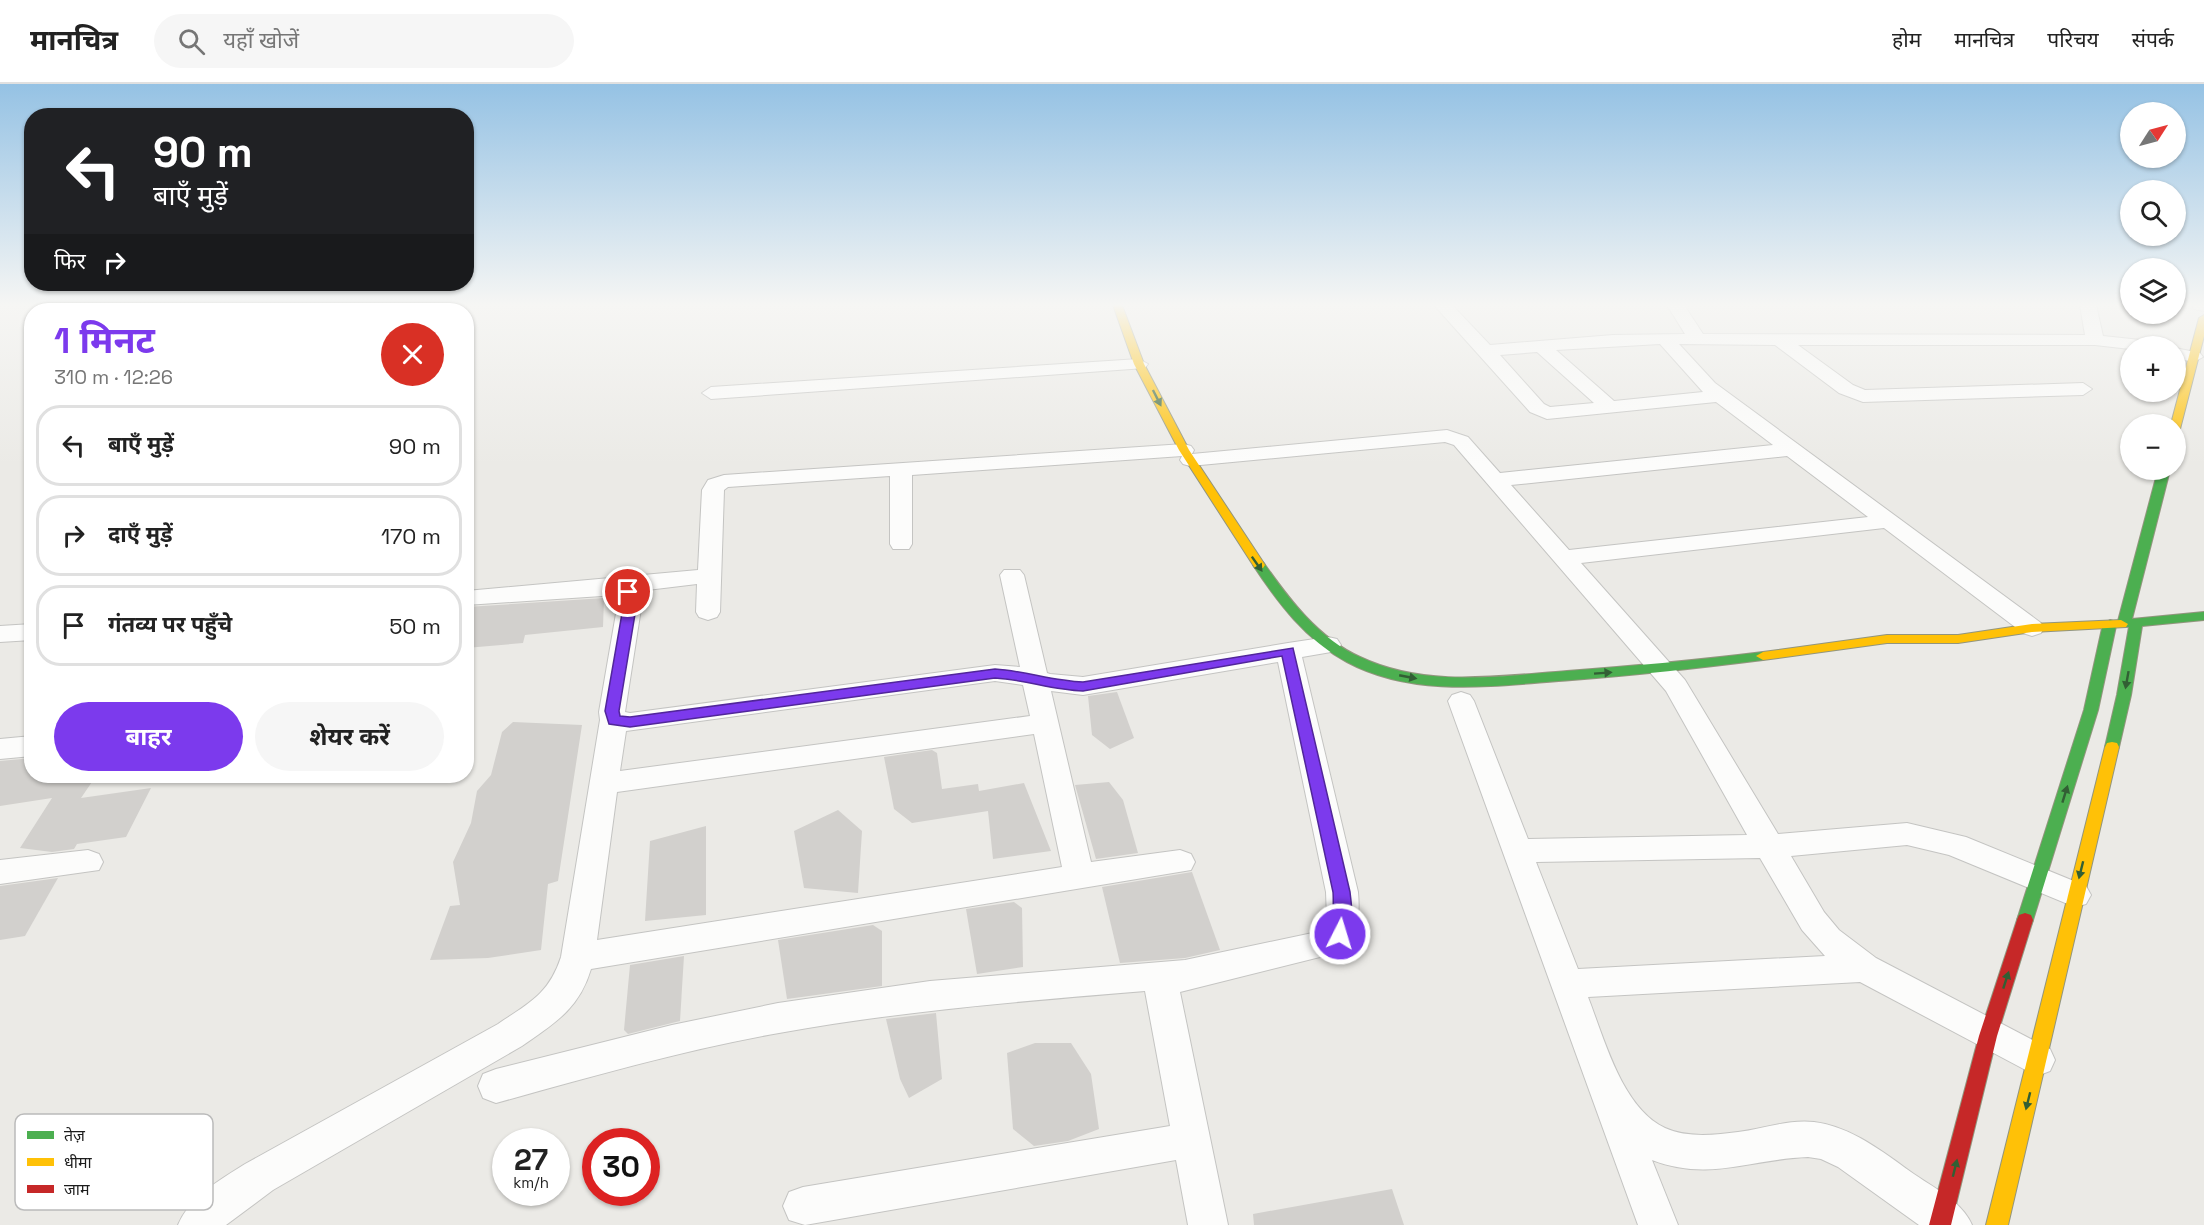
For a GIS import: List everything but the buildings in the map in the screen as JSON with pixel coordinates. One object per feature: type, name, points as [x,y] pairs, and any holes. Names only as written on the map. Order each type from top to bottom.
[{"type":"main road","points":[[1122,358],[1174,453],[1284,603],[1306,648],[1353,660],[1382,672],[1422,680],[1670,682],[1887,639],[1958,639],[2032,628],[2204,616]]},
{"type":"main road","points":[[1127,358],[1129,369]]},
{"type":"main road","points":[[2180,414],[2198,358]]},
{"type":"main road","points":[[1945,1223],[1988,1036],[2091,710],[2123,623],[2161,480]]},
{"type":"main road","points":[[1997,1225],[2124,695],[2123,623]]},
{"type":"main road","points":[[1925,652],[1958,639]]},
{"type":"street","points":[[1493,358],[1542,411],[1554,413],[1721,396]]},
{"type":"street","points":[[1555,358],[1609,406]]},
{"type":"street","points":[[1682,358],[1701,379],[1721,396],[2032,628]]},
{"type":"street","points":[[1805,358],[1846,389],[1863,396],[2083,389]]},
{"type":"street","points":[[711,393],[1129,369]]},
{"type":"street","points":[[708,612],[716,485],[736,479],[1447,436],[1461,441],[1670,682],[1827,939],[1864,968],[1988,1036],[2037,1060]]},
{"type":"street","points":[[1495,480],[1794,449]]},
{"type":"street","points":[[901,469],[902,544]]},
{"type":"street","points":[[1562,558],[1891,521]]},
{"type":"street","points":[[1012,575],[1079,876]]},
{"type":"street","points":[[474,597],[710,576]]},
{"type":"street","points":[[198,1225],[221,1202],[259,1177],[510,1035],[540,1015],[569,986],[578,957],[614,720],[613,699],[630,602],[628,592],[619,586]]},
{"type":"street","points":[[0,634],[24,632]]},
{"type":"street","points":[[496,1086],[683,1037],[780,1018],[956,993],[1187,974],[1314,948],[1332,942],[1340,934],[1344,916],[1342,892],[1306,648],[1083,686],[1055,686],[1010,673],[995,673],[630,722],[614,720]]},
{"type":"street","points":[[1464,700],[1517,850],[1658,1225]]},
{"type":"street","points":[[604,784],[1044,723]]},
{"type":"street","points":[[0,749],[24,747]]},
{"type":"street","points":[[1517,850],[1769,846],[1907,834],[1955,845],[2075,895]]},
{"type":"street","points":[[0,872],[88,862]]},
{"type":"street","points":[[578,957],[1079,876],[1180,862]]},
{"type":"street","points":[[1567,984],[1864,968]]},
{"type":"street","points":[[1187,974],[1170,980],[1162,989],[1208,1225]]},
{"type":"street","points":[[1607,1093],[1649,1139],[1670,1148],[1721,1154],[1792,1140],[1821,1140],[1844,1150],[1945,1223]]},
{"type":"street","points":[[803,1206],[1191,1140]]},
{"type":"traffic: fast","points":[[2124,624],[2161,480]]},
{"type":"traffic: fast","points":[[1259,565],[1289,606],[1325,642],[1354,660],[1403,677],[1482,682],[1662,668],[1763,656]]},
{"type":"traffic: fast","points":[[2121,624],[2204,616]]},
{"type":"traffic: fast","points":[[2112,747],[2124,695],[2136,623]]},
{"type":"traffic: fast","points":[[2025,920],[2091,710],[2110,624]]},
{"type":"traffic: slow","points":[[1137,358],[1184,450],[1259,565]]},
{"type":"traffic: slow","points":[[2179,414],[2193,358]]},
{"type":"traffic: slow","points":[[1763,656],[1887,639],[1958,639],[2032,628],[2121,624]]},
{"type":"traffic: slow","points":[[1997,1225],[2112,747]]},
{"type":"traffic: jam","points":[[1940,1225],[1988,1036],[2025,920]]},
{"type":"route","points":[[628,592],[630,602],[612,711],[614,720],[630,722],[995,673],[1022,675],[1055,686],[1083,686],[1288,651],[1342,892],[1344,916],[1340,934]]}]
